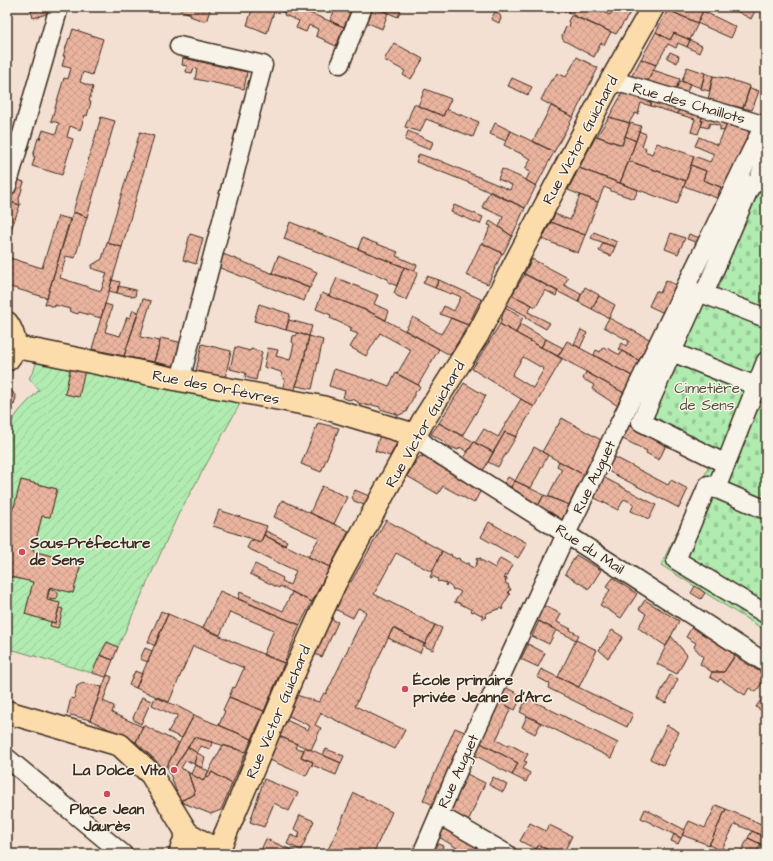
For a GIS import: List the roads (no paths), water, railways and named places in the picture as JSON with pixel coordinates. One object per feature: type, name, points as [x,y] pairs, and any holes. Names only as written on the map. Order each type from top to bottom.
[{"type":"main road","name":"Rue Victor Guichard","points":[[187,832],[217,852],[293,675],[336,583],[415,435],[478,334],[611,80],[653,7]]},
{"type":"main road","points":[[7,323],[12,331],[14,339],[11,354]]},
{"type":"main road","name":"Rue des Orfèvres","points":[[11,354],[38,351],[322,407],[415,435]]},
{"type":"main road","points":[[7,712],[35,725],[120,745],[151,774],[187,832],[180,854]]},
{"type":"street","points":[[7,186],[59,7]]},
{"type":"street","points":[[340,64],[363,7]]},
{"type":"street","points":[[179,46],[263,65],[180,380]]},
{"type":"street","name":"Rue des Chaillots","points":[[611,80],[765,125]]},
{"type":"street","name":"Rue Auguet","points":[[422,854],[465,754],[566,534],[765,125]]},
{"type":"street","points":[[704,294],[750,187],[758,181],[766,160]]},
{"type":"street","points":[[726,464],[641,422],[699,292],[766,318]]},
{"type":"street","points":[[672,352],[761,388]]},
{"type":"street","points":[[716,489],[761,388],[766,361]]},
{"type":"street","name":"Rue du Mail","points":[[415,435],[428,447],[766,663]]},
{"type":"street","points":[[766,510],[708,485],[676,560],[766,614]]},
{"type":"street","points":[[7,758],[123,854]]},
{"type":"street","points":[[439,815],[506,854]]},
{"type":"place","name":"Sous-Préfecture de Sens","points":[[22,552]]},
{"type":"place","name":"École primaire privée Jeanne d'Arc","points":[[405,689]]},
{"type":"place","name":"La Dolce Vita","points":[[174,770]]},
{"type":"place","name":"Place Jean Jaurès","points":[[107,794]]},
{"type":"park label","name":"Cimetière de Sens","points":[[707,396]]}]
